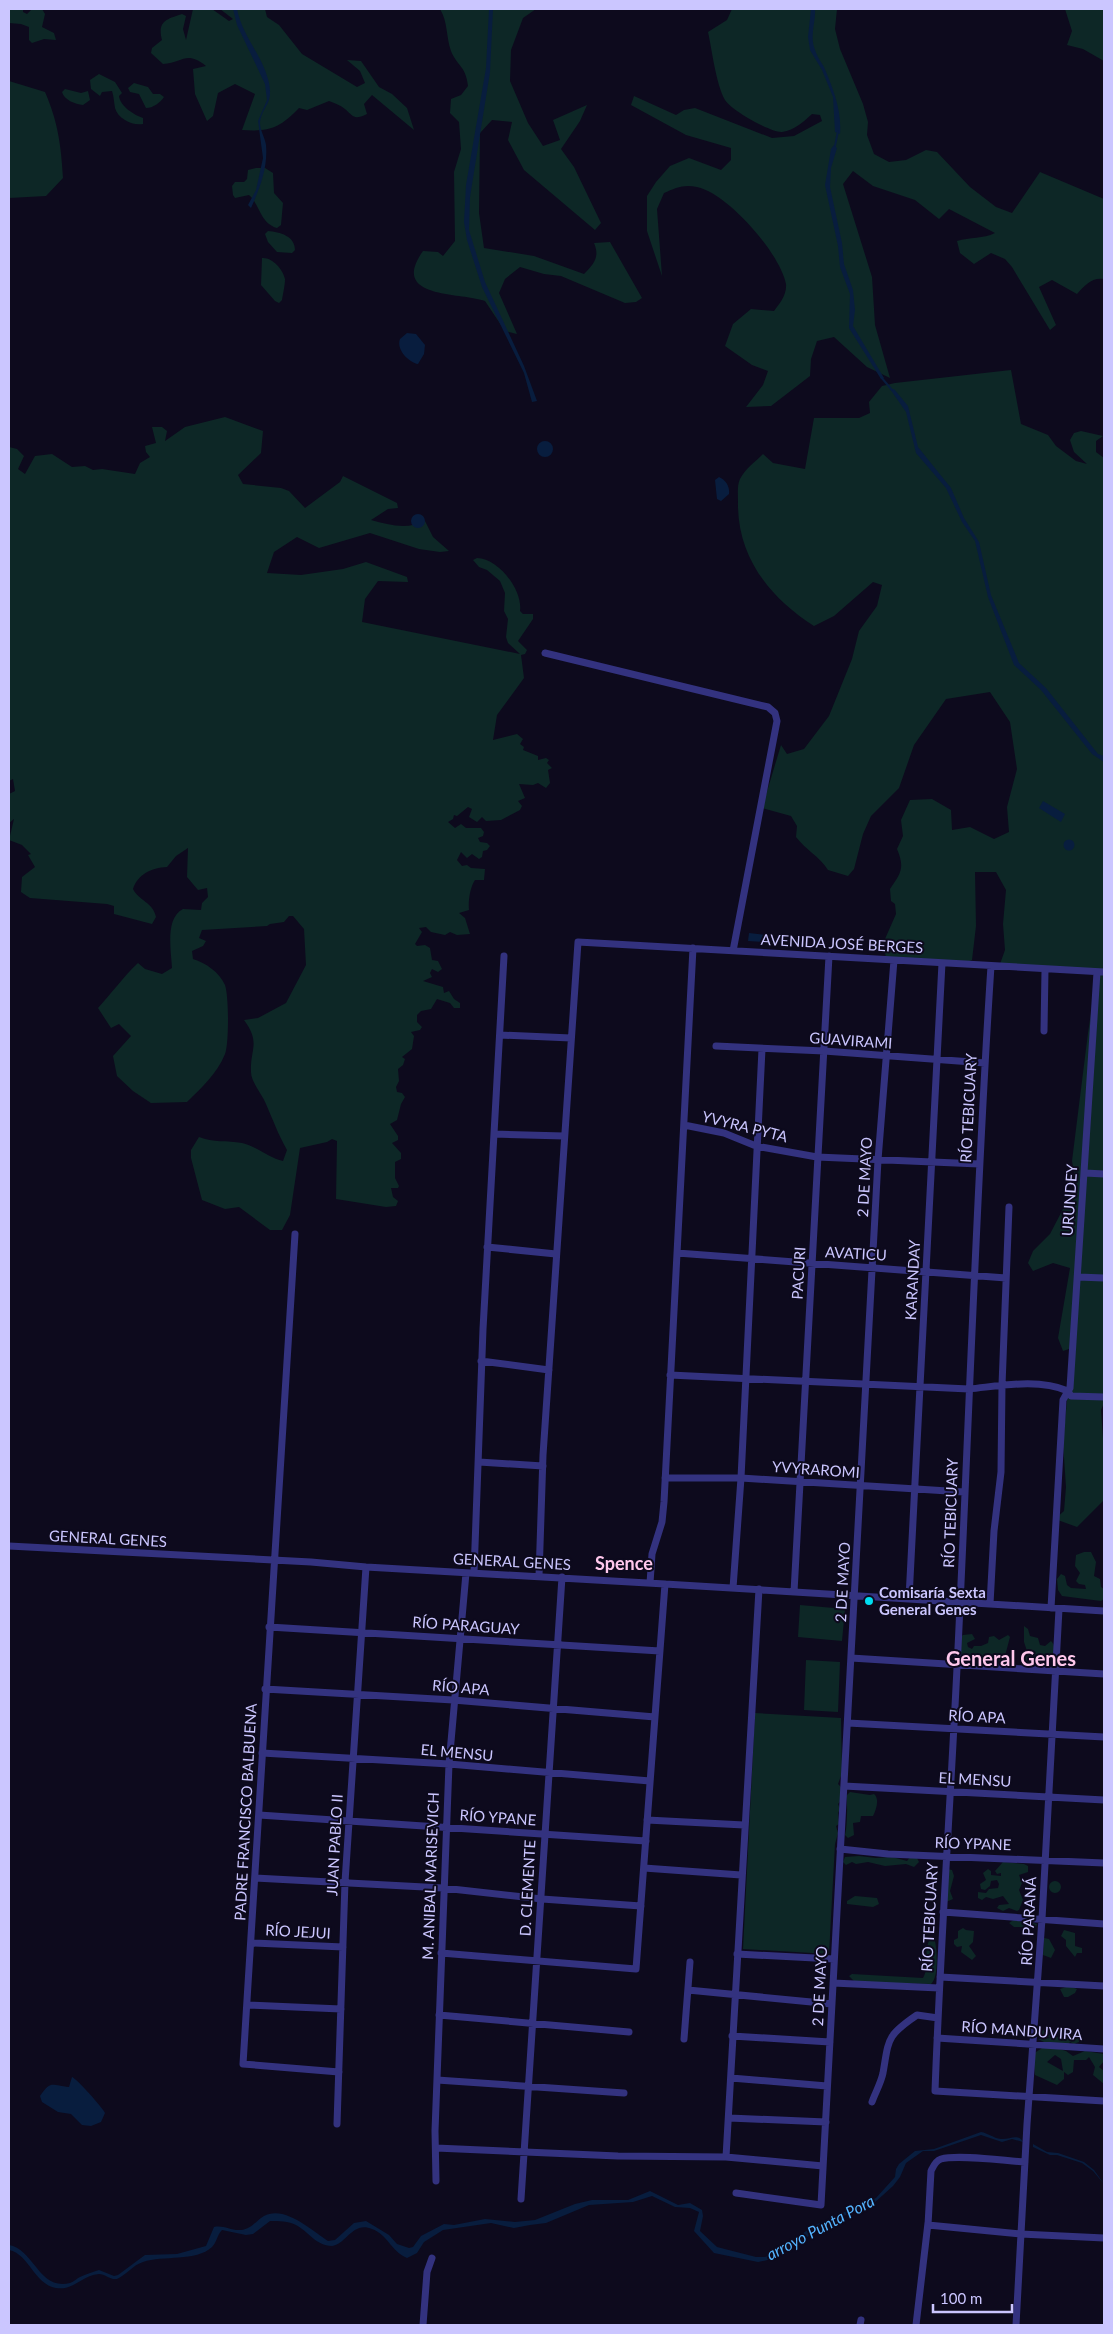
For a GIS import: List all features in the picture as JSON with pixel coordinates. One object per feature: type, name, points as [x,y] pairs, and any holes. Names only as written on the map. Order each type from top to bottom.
[{"type":"street","points":[[545,653],[768,707],[775,713],[777,721],[733,950]]},
{"type":"street","name":"AVENIDA JOSÉ BERGES","points":[[571,1038],[578,942],[1101,972]]},
{"type":"street","points":[[650,1583],[652,1554],[662,1522],[665,1478],[693,948]]},
{"type":"street","name":"M. ANIBAL MARISEVICH","points":[[436,2180],[439,2014],[449,1764],[459,1638],[470,1573],[479,1462],[481,1362],[504,956]]},
{"type":"street","name":"PACURI","points":[[794,1592],[829,956]]},
{"type":"street","name":"2 DE MAYO","points":[[736,2192],[821,2205],[856,1596],[878,1160],[894,960]]},
{"type":"street","name":"KARANDAY","points":[[909,1598],[942,963]]},
{"type":"street","name":"RÍO TEBICUARY","points":[[991,966],[984,1063],[954,1728],[935,2091],[1030,2097]]},
{"type":"street","points":[[1044,1031],[1045,970]]},
{"type":"street","name":"URUNDEY","points":[[1055,1608],[1063,1400],[1070,1388],[1101,972]]},
{"type":"street","points":[[500,1035],[571,1038],[543,1466],[539,1576]]},
{"type":"street","name":"GUAVIRAMI","points":[[716,1046],[824,1051],[984,1063]]},
{"type":"street","points":[[733,1588],[741,1478],[762,1048]]},
{"type":"street","name":"YVYRA PYTA","points":[[684,1125],[724,1133],[756,1146],[817,1157],[979,1164]]},
{"type":"street","points":[[494,1134],[564,1136]]},
{"type":"street","points":[[1085,1173],[1104,1174]]},
{"type":"street","points":[[990,1604],[994,1531],[1001,1472],[1002,1385],[1009,1207]]},
{"type":"street","name":"PADRE FRANCISCO BALBUENA","points":[[295,1234],[265,1688],[252,1942],[243,2064],[339,2072]]},
{"type":"street","points":[[487,1248],[556,1254]]},
{"type":"street","name":"AVATICU","points":[[677,1253],[974,1274],[1006,1278]]},
{"type":"street","points":[[1078,1277],[1104,1278]]},
{"type":"street","points":[[481,1362],[549,1370]]},
{"type":"street","points":[[670,1376],[969,1389],[1002,1385],[1055,1386],[1068,1391],[1071,1396],[1104,1397]]},
{"type":"street","points":[[479,1462],[543,1466]]},
{"type":"street","name":"YVYRAROMI","points":[[665,1478],[741,1478],[964,1492]]},
{"type":"street","name":"GENERAL GENES","points":[[9,1546],[274,1560],[1104,1611]]},
{"type":"street","name":"JUAN PABLO II","points":[[337,2124],[349,1821],[366,1567]]},
{"type":"street","name":"D. CLEMENTE","points":[[521,2199],[562,1578]]},
{"type":"street","points":[[441,1953],[636,1969],[665,1584]]},
{"type":"street","points":[[726,2157],[758,1590]]},
{"type":"street","name":"RÍO PARANÁ","points":[[1016,2325],[1027,2124],[1046,1859],[1052,1735],[1055,1608]]},
{"type":"street","name":"RÍO PARAGUAY","points":[[269,1627],[660,1651]]},
{"type":"street","points":[[851,1658],[1104,1674]]},
{"type":"street","name":"RÍO APA","points":[[265,1688],[453,1700],[655,1717]]},
{"type":"street","name":"RÍO APA","points":[[848,1723],[1104,1738]]},
{"type":"street","name":"EL MENSU","points":[[262,1753],[449,1764],[650,1781]]},
{"type":"street","name":"EL MENSU","points":[[844,1786],[1104,1800]]},
{"type":"street","name":"RÍO YPANE","points":[[258,1815],[646,1841]]},
{"type":"street","points":[[647,1820],[744,1825]]},
{"type":"street","name":"RÍO YPANE","points":[[840,1849],[874,1853],[1104,1862]]},
{"type":"street","points":[[644,1868],[741,1875]]},
{"type":"street","points":[[255,1878],[443,1888],[542,1900],[641,1906]]},
{"type":"street","points":[[943,1912],[1104,1924]]},
{"type":"street","name":"RÍO JEJUI","points":[[252,1942],[343,1948]]},
{"type":"street","points":[[736,1954],[834,1958]]},
{"type":"street","points":[[684,2039],[690,1962]]},
{"type":"street","points":[[940,1978],[1104,1986]]},
{"type":"street","points":[[833,1983],[939,1988]]},
{"type":"street","points":[[688,1990],[832,2004]]},
{"type":"street","points":[[248,2005],[341,2010]]},
{"type":"street","points":[[439,2014],[629,2032]]},
{"type":"street","points":[[872,2102],[883,2075],[886,2047],[898,2028],[917,2016],[938,2018]]},
{"type":"street","points":[[732,2036],[830,2042]]},
{"type":"street","name":"RÍO MANDUVIRA","points":[[937,2038],[1104,2049]]},
{"type":"street","points":[[731,2078],[828,2086]]},
{"type":"street","points":[[437,2080],[624,2093]]},
{"type":"street","points":[[1030,2097],[1104,2101]]},
{"type":"street","points":[[729,2118],[826,2122]]},
{"type":"street","points":[[436,2148],[618,2156],[726,2157],[824,2166]]},
{"type":"street","points":[[916,2325],[928,2223],[931,2171],[934,2164],[940,2160],[977,2158],[1025,2162]]},
{"type":"street","points":[[928,2223],[928,2225],[1021,2234],[1104,2238]]},
{"type":"street","points":[[423,2325],[427,2272],[432,2258]]},
{"type":"green space","points":[[9,9],[23,9],[23,12],[27,14],[32,9],[42,9],[45,14],[42,27],[54,33],[56,40],[44,39],[32,43],[29,40],[29,27],[9,23]]},
{"type":"green space","points":[[193,9],[212,9],[229,21],[233,19],[220,9],[265,9],[267,17],[279,25],[302,54],[357,87],[365,83],[360,71],[347,60],[361,61],[379,87],[392,94],[407,108],[414,130],[372,95],[364,104],[367,114],[359,117],[352,116],[341,106],[329,101],[307,110],[299,108],[286,120],[274,127],[260,130],[242,130],[255,94],[235,84],[218,93],[213,116],[207,121],[195,94],[193,69],[206,66],[199,61],[189,58],[163,64],[151,53],[152,48],[162,40],[161,29],[164,22],[182,14],[186,16],[183,29],[186,40]]},
{"type":"green space","points":[[440,9],[536,9],[523,18],[511,50],[510,81],[528,123],[543,146],[560,140],[553,120],[587,105],[580,121],[561,149],[574,167],[601,223],[595,230],[524,170],[508,140],[512,122],[492,120],[480,133],[479,213],[484,248],[534,256],[584,274],[595,260],[596,248],[594,243],[610,242],[642,298],[636,302],[625,303],[561,276],[544,274],[520,267],[505,279],[499,293],[517,334],[505,331],[485,301],[432,291],[421,286],[415,278],[415,267],[423,251],[438,252],[443,256],[455,241],[454,172],[461,149],[459,122],[450,113],[451,99],[461,95],[468,86],[465,74],[451,51]]},
{"type":"green space","points":[[732,9],[837,9],[835,29],[840,49],[863,104],[868,122],[867,135],[874,154],[889,162],[906,160],[926,150],[937,152],[970,187],[996,207],[1012,213],[1040,172],[1104,199],[1104,279],[1092,280],[1077,294],[1052,280],[1039,287],[1056,325],[1050,330],[1012,267],[1005,259],[991,253],[974,264],[960,253],[957,241],[995,233],[949,209],[939,219],[915,200],[873,186],[853,171],[843,184],[872,277],[875,325],[890,378],[867,367],[834,337],[817,341],[811,359],[810,376],[771,406],[746,407],[763,385],[768,371],[752,365],[725,346],[733,324],[751,309],[774,311],[785,292],[786,284],[782,271],[763,241],[737,212],[723,200],[709,192],[697,187],[684,186],[664,193],[657,209],[662,276],[647,231],[647,196],[670,166],[689,158],[721,170],[731,160],[731,148],[686,135],[631,105],[634,96],[676,115],[684,110],[695,108],[772,138],[794,136],[822,121],[820,115],[812,114],[791,129],[782,132],[777,131],[769,129],[743,115],[725,100],[717,76],[708,32],[727,20]]},
{"type":"green space","points":[[1065,9],[1104,9],[1104,61],[1083,49],[1067,45],[1072,31]]},
{"type":"green space","points":[[99,74],[115,82],[122,93],[119,96],[122,103],[132,112],[143,118],[143,124],[131,123],[119,115],[115,108],[112,91],[102,92],[100,96],[91,89],[90,80]]},
{"type":"green space","points":[[9,81],[45,92],[53,113],[60,144],[63,178],[46,196],[9,198]]},
{"type":"green space","points":[[134,83],[148,87],[153,94],[160,94],[164,97],[156,105],[146,108],[139,94],[130,92],[128,88]]},
{"type":"green space","points":[[65,89],[81,93],[88,91],[90,100],[83,105],[73,103],[63,95],[62,92]]},
{"type":"green space","points":[[265,168],[273,173],[274,193],[283,203],[281,225],[277,228],[267,222],[249,195],[235,198],[233,195],[232,186],[235,182],[244,182],[247,179],[248,170]]},
{"type":"green space","points":[[268,231],[277,232],[290,238],[295,250],[292,253],[277,252],[268,242],[265,234]]},
{"type":"green space","points":[[262,258],[270,259],[284,275],[282,300],[279,303],[261,285]]},
{"type":"green space","points":[[1011,370],[1021,424],[1048,435],[1056,446],[1076,461],[1087,464],[1074,452],[1070,440],[1074,433],[1081,431],[1103,436],[1096,441],[1096,452],[1104,458],[1104,1403],[1101,1410],[1104,1452],[1104,1500],[1077,1527],[1055,1519],[1064,1511],[1066,1487],[1063,1443],[1072,1348],[1063,1351],[1058,1338],[1070,1268],[1053,1263],[1033,1271],[1028,1263],[1033,1251],[1050,1234],[1076,1184],[1072,1161],[1097,972],[1000,964],[1005,950],[1003,924],[1006,890],[996,872],[975,872],[976,926],[972,960],[967,962],[886,960],[885,951],[896,947],[894,941],[885,939],[896,914],[895,904],[891,901],[890,889],[901,870],[901,861],[897,849],[903,836],[901,820],[910,800],[932,799],[951,810],[952,830],[970,827],[994,839],[1009,832],[1007,807],[1017,769],[1010,722],[990,692],[946,699],[914,745],[899,788],[871,816],[863,834],[854,869],[848,876],[828,870],[800,842],[796,837],[797,826],[791,816],[762,808],[781,745],[787,754],[804,749],[829,716],[852,659],[859,631],[877,606],[882,585],[873,582],[834,616],[814,626],[783,603],[759,574],[743,541],[739,522],[738,487],[742,475],[763,454],[773,463],[805,469],[814,418],[859,418],[870,413],[869,402],[882,386]]},
{"type":"green space","points":[[225,417],[263,431],[261,453],[238,475],[243,484],[281,488],[289,491],[305,508],[340,482],[343,476],[397,503],[398,508],[388,509],[371,520],[405,526],[425,521],[433,537],[449,551],[440,552],[419,549],[370,533],[319,548],[297,537],[274,552],[267,573],[301,575],[343,569],[366,562],[407,577],[408,582],[378,581],[365,599],[362,622],[520,654],[508,643],[506,637],[508,619],[504,611],[505,593],[500,581],[487,570],[479,567],[473,560],[477,558],[485,559],[501,569],[518,594],[520,611],[523,614],[533,614],[533,619],[518,641],[527,650],[525,654],[521,655],[524,678],[497,715],[493,740],[517,734],[523,739],[520,744],[524,747],[523,750],[538,756],[538,760],[546,758],[549,760],[547,763],[552,768],[548,770],[550,783],[546,788],[538,783],[533,785],[519,784],[525,798],[518,801],[522,806],[520,810],[501,820],[486,821],[482,817],[477,822],[469,817],[472,809],[468,807],[457,816],[454,815],[453,819],[448,822],[455,828],[461,824],[466,828],[481,828],[484,832],[483,836],[478,838],[480,842],[487,843],[490,846],[487,850],[483,851],[482,857],[479,859],[472,854],[467,858],[461,852],[457,860],[462,866],[467,865],[471,868],[485,869],[484,880],[475,880],[472,887],[469,910],[459,913],[465,918],[470,934],[457,935],[450,932],[445,935],[431,932],[426,927],[419,928],[422,932],[415,944],[417,946],[425,945],[430,948],[432,960],[438,961],[442,969],[438,972],[432,969],[430,973],[432,977],[423,981],[443,987],[444,993],[449,991],[454,999],[460,1003],[460,1008],[454,1008],[450,1003],[437,999],[431,1009],[421,1011],[417,1015],[417,1022],[422,1027],[420,1030],[411,1032],[414,1036],[412,1049],[402,1057],[405,1059],[403,1065],[398,1069],[399,1081],[396,1087],[397,1092],[402,1093],[405,1097],[397,1120],[390,1124],[398,1136],[398,1140],[392,1143],[401,1153],[401,1159],[395,1162],[395,1178],[399,1186],[398,1188],[391,1188],[393,1197],[398,1201],[396,1206],[386,1207],[336,1199],[337,1141],[332,1139],[327,1142],[300,1148],[290,1215],[282,1230],[270,1230],[239,1207],[225,1209],[202,1200],[191,1158],[191,1150],[199,1137],[242,1143],[283,1161],[287,1150],[251,1076],[254,1046],[252,1035],[244,1020],[258,1018],[286,1003],[306,965],[304,929],[293,916],[289,916],[284,922],[267,926],[202,930],[199,938],[206,941],[203,946],[192,951],[193,959],[212,969],[225,985],[228,1020],[225,1054],[213,1074],[187,1102],[151,1103],[133,1091],[117,1076],[113,1056],[131,1036],[119,1024],[111,1028],[98,1008],[138,963],[145,969],[162,974],[172,968],[170,935],[177,913],[183,909],[201,910],[202,903],[208,897],[207,888],[198,890],[187,877],[188,848],[176,856],[167,867],[146,873],[135,884],[133,889],[154,912],[156,917],[152,924],[114,914],[114,906],[107,904],[30,898],[21,892],[22,877],[35,867],[28,855],[31,854],[22,845],[9,840],[14,819],[9,823],[9,794],[15,791],[13,779],[9,781],[9,447],[17,449],[24,456],[18,469],[25,474],[35,456],[52,454],[72,467],[85,466],[93,470],[102,469],[135,474],[140,463],[150,457],[146,452],[145,446],[156,443],[152,427],[162,427],[167,431],[165,441],[185,427]]},
{"type":"green space","points":[[1091,1552],[1096,1562],[1094,1576],[1100,1579],[1101,1587],[1104,1589],[1104,1599],[1101,1601],[1062,1596],[1058,1590],[1057,1579],[1061,1574],[1065,1576],[1067,1585],[1071,1588],[1086,1589],[1085,1585],[1079,1584],[1076,1581],[1080,1573],[1075,1566],[1076,1555]]},
{"type":"green space","points":[[800,1605],[845,1609],[842,1641],[798,1637]]},
{"type":"green space","points":[[1024,1626],[1028,1629],[1030,1636],[1038,1638],[1040,1645],[1045,1646],[1051,1641],[1053,1643],[1052,1656],[1055,1661],[1053,1668],[1030,1666],[1024,1662],[1021,1654],[1027,1651],[1024,1642]]},
{"type":"green space","points":[[972,1634],[975,1639],[967,1643],[968,1647],[972,1649],[974,1646],[988,1643],[989,1637],[994,1636],[999,1640],[1008,1635],[1010,1637],[1005,1656],[1006,1666],[960,1662],[959,1638],[963,1635]]},
{"type":"green space","points":[[806,1660],[840,1662],[838,1712],[804,1710]]},
{"type":"green space","points":[[755,1713],[841,1718],[842,1773],[838,1784],[841,1787],[842,1799],[838,1804],[840,1809],[838,1813],[839,1824],[836,1826],[838,1833],[835,1844],[829,1954],[743,1949]]},
{"type":"green space","points":[[850,1792],[874,1794],[877,1802],[873,1816],[861,1816],[860,1822],[853,1823],[854,1835],[848,1838],[845,1835],[846,1796]]},
{"type":"green space","points":[[845,1857],[892,1857],[907,1861],[910,1857],[917,1858],[919,1862],[914,1867],[906,1864],[885,1866],[868,1862],[856,1864],[852,1862],[846,1865],[843,1862]]},
{"type":"green space","points":[[1003,1862],[1028,1866],[1028,1872],[1019,1875],[1022,1883],[1019,1890],[1023,1900],[1017,1911],[1009,1908],[1003,1911],[997,1908],[999,1905],[1009,1904],[1003,1896],[993,1899],[986,1897],[982,1900],[978,1898],[978,1892],[986,1893],[989,1889],[998,1888],[997,1880],[991,1881],[990,1886],[985,1890],[981,1889],[980,1884],[986,1880],[983,1873],[988,1869],[991,1871],[991,1875],[1001,1876],[1001,1873],[997,1874],[995,1871]]},
{"type":"green space","points":[[947,1869],[952,1870],[954,1876],[950,1891],[953,1899],[946,1902]]},
{"type":"green space","points":[[1053,1881],[1057,1881],[1061,1887],[1057,1893],[1053,1893],[1049,1889],[1049,1885]]},
{"type":"green space","points":[[855,1896],[877,1898],[879,1904],[873,1907],[847,1904],[847,1901]]},
{"type":"green space","points":[[1015,1919],[1021,1922],[1027,1921],[1037,1924],[1036,1927],[1014,1927],[1009,1923]]},
{"type":"green space","points":[[963,1928],[974,1931],[973,1942],[969,1946],[976,1956],[972,1960],[961,1952],[962,1946],[957,1947],[954,1944],[954,1940],[958,1938],[958,1931]]},
{"type":"green space","points":[[1064,1930],[1075,1933],[1075,1946],[1082,1948],[1082,1953],[1077,1953],[1075,1957],[1066,1946],[1066,1940],[1061,1936]]},
{"type":"green space","points":[[1044,1938],[1049,1939],[1055,1950],[1051,1958],[1043,1955]]},
{"type":"green space","points":[[930,1939],[935,1941],[937,1957],[934,1981],[931,1984],[855,1982],[849,1976],[852,1974],[923,1978]]},
{"type":"green space","points":[[1069,1986],[1077,1989],[1075,1993],[1064,1997],[1060,1989]]},
{"type":"green space","points":[[1046,2030],[1048,2034],[1053,2033],[1062,2041],[1069,2031],[1080,2033],[1079,2042],[1074,2044],[1070,2042],[1068,2045],[1056,2048],[1066,2051],[1073,2056],[1085,2051],[1104,2054],[1104,2061],[1099,2067],[1104,2071],[1104,2084],[1093,2075],[1095,2067],[1089,2057],[1086,2060],[1074,2060],[1073,2072],[1068,2075],[1064,2072],[1064,2079],[1057,2085],[1035,2075],[1033,2054],[1048,2044],[1038,2039],[1051,2038],[1036,2034],[1037,2031]],"holes":[[[1055,2055],[1061,2059],[1063,2071],[1047,2062]]]},
{"type":"water","points":[[233,9],[237,9],[243,27],[265,70],[270,88],[269,100],[260,123],[266,145],[265,169],[251,208],[248,205],[256,190],[263,158],[258,121],[267,100],[265,84],[237,25]]},
{"type":"water","points":[[489,9],[493,9],[490,72],[470,197],[469,230],[485,282],[524,366],[537,401],[532,402],[524,373],[482,287],[467,240],[464,222],[466,185],[486,68]]},
{"type":"water","points":[[811,9],[815,9],[814,47],[824,67],[836,100],[840,117],[840,134],[835,132],[833,97],[822,70],[810,50],[808,37]]},
{"type":"water","points":[[834,145],[837,148],[831,168],[830,187],[842,243],[844,264],[853,290],[855,310],[853,326],[884,378],[881,379],[849,328],[850,294],[840,267],[838,246],[825,185],[831,149]]},
{"type":"water","points":[[407,333],[416,334],[425,345],[424,354],[418,364],[407,358],[401,351],[400,339]]},
{"type":"water","points":[[890,389],[894,389],[908,406],[918,447],[951,488],[964,518],[979,542],[991,595],[1019,663],[1046,688],[1098,754],[1104,756],[1104,762],[1092,754],[1041,690],[1014,665],[988,597],[975,541],[962,522],[946,488],[916,453],[906,412]]},
{"type":"water","points":[[542,441],[548,441],[553,446],[551,455],[542,457],[537,452],[537,446]]},
{"type":"water","points":[[719,477],[726,482],[729,491],[729,494],[721,501],[717,499],[715,480]]},
{"type":"water","points":[[415,514],[421,514],[425,521],[421,528],[415,528],[411,524],[411,518]]},
{"type":"water","points":[[1043,801],[1065,814],[1061,822],[1039,808]]},
{"type":"water","points":[[1069,839],[1075,845],[1069,851],[1063,845]]},
{"type":"water","points":[[749,933],[767,935],[766,942],[748,941]]},
{"type":"water","points":[[72,2077],[105,2113],[101,2122],[91,2126],[82,2125],[71,2114],[58,2112],[42,2102],[40,2096],[49,2086],[69,2087]]},
{"type":"water","name":"arroyo Punta Pora","points":[[981,2132],[1001,2139],[1019,2138],[1023,2142],[1012,2139],[1002,2142],[981,2135],[934,2151],[923,2151],[906,2163],[900,2177],[893,2186],[873,2204],[836,2219],[772,2259],[758,2262],[714,2253],[694,2231],[699,2212],[690,2208],[675,2207],[652,2196],[633,2202],[589,2205],[546,2223],[514,2228],[491,2223],[443,2230],[424,2242],[417,2253],[407,2258],[377,2231],[365,2227],[359,2228],[337,2245],[332,2246],[321,2244],[293,2224],[270,2221],[253,2234],[246,2235],[222,2230],[212,2247],[197,2255],[151,2260],[139,2263],[117,2279],[99,2274],[62,2288],[56,2288],[42,2281],[22,2257],[9,2250],[9,2245],[18,2248],[44,2276],[60,2284],[70,2283],[99,2270],[114,2276],[118,2275],[145,2255],[177,2254],[206,2246],[214,2227],[237,2230],[245,2229],[264,2216],[272,2214],[289,2216],[328,2241],[335,2240],[354,2223],[366,2221],[389,2235],[397,2244],[409,2248],[413,2247],[421,2236],[444,2224],[454,2225],[485,2219],[515,2222],[535,2220],[575,2204],[592,2200],[628,2200],[650,2191],[678,2205],[690,2203],[702,2210],[703,2216],[700,2231],[717,2247],[756,2257],[765,2257],[783,2248],[813,2226],[876,2198],[895,2177],[899,2164],[915,2151],[934,2149]]},
{"type":"water","points":[[1033,2144],[1047,2152],[1058,2153],[1084,2162],[1094,2170],[1104,2184],[1093,2171],[1082,2163],[1057,2155],[1050,2155],[1033,2147]]},
{"type":"waterway","points":[[835,146],[838,131]]},
{"type":"waterway","points":[[881,377],[892,390]]},
{"type":"place","name":"Comisaría Sexta General Genes","points":[[869,1601]]},
{"type":"district","name":"Spence","points":[[624,1563]]},
{"type":"district","name":"General Genes","points":[[1011,1658]]}]
